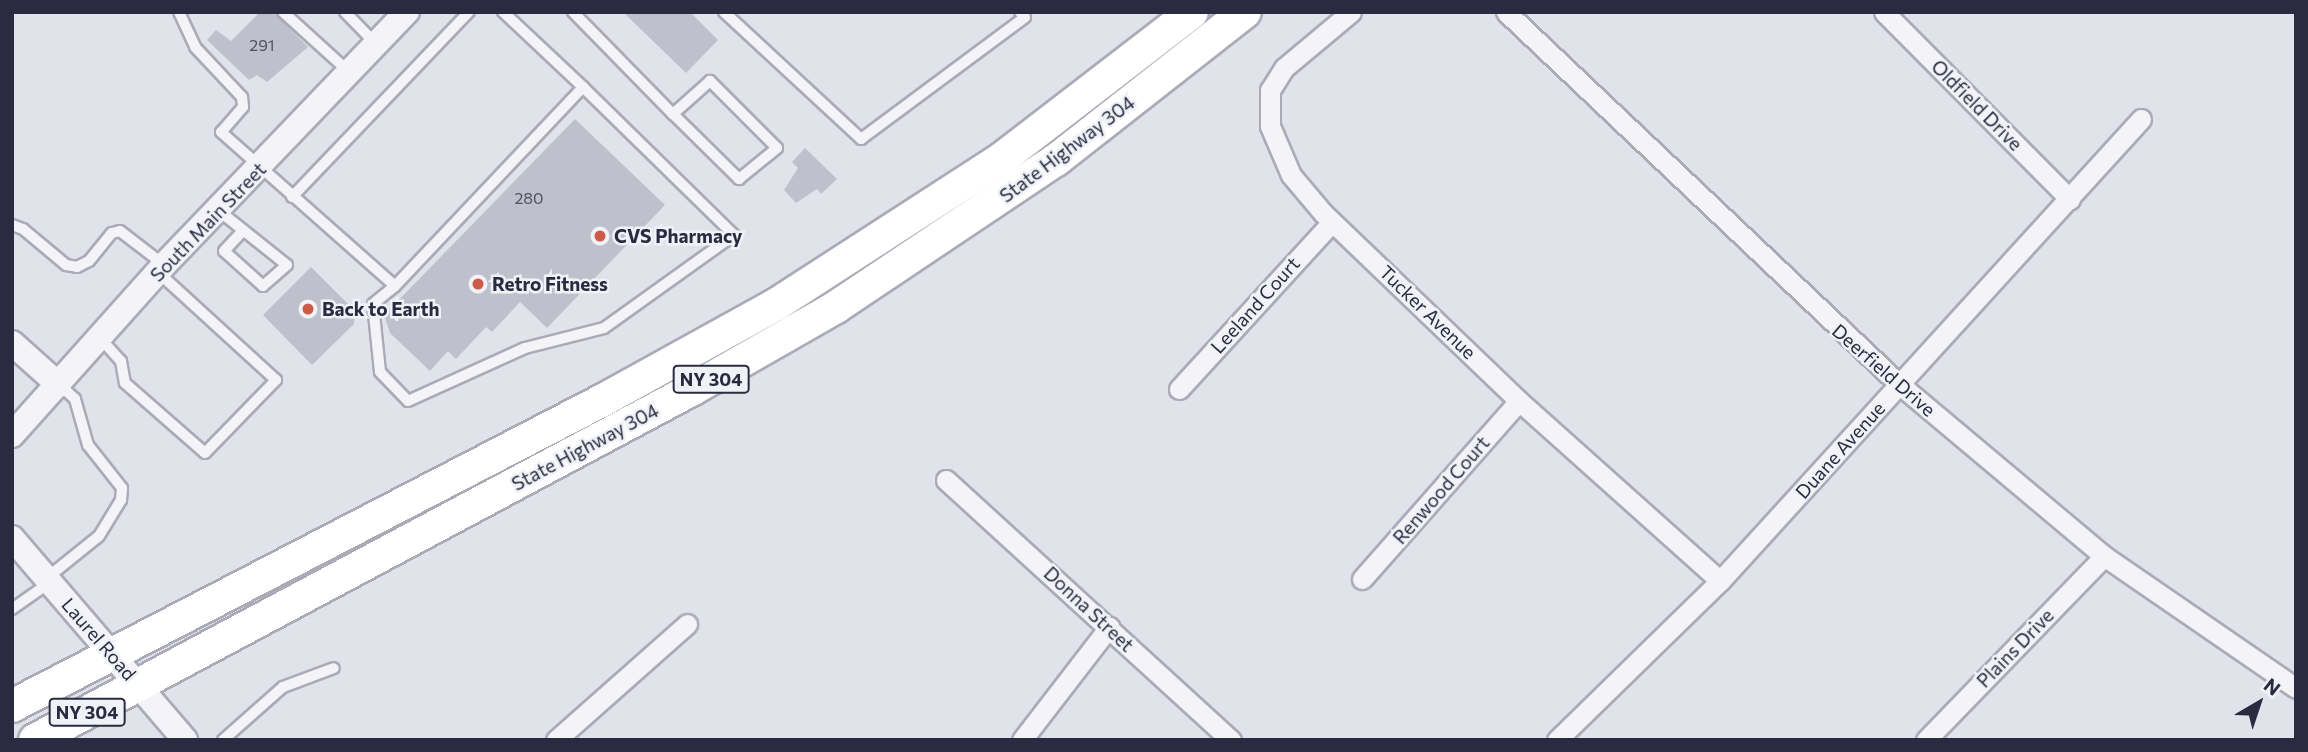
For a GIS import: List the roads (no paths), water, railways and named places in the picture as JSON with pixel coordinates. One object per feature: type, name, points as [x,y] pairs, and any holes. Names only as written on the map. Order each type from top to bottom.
[{"type":"main road","name":"State Highway 304","points":[[12,706],[615,393],[807,286],[1000,160],[1192,12]]},
{"type":"main road","name":"State Highway 304","points":[[35,740],[703,384],[845,301],[1056,160],[1245,12]]},
{"type":"street","name":"South Main Street","points":[[12,435],[161,268],[217,209],[261,168],[407,12]]},
{"type":"street","name":"Tucker Avenue","points":[[1351,12],[1284,68],[1268,100],[1270,126],[1281,157],[1302,190],[1519,401],[1720,581]]},
{"type":"street","name":"Deerfield Drive","points":[[1506,12],[1899,384],[2104,556],[2296,688]]},
{"type":"street","name":"Oldfield Drive","points":[[1884,12],[2070,199]]},
{"type":"street","name":"Duane Avenue","points":[[1557,740],[1720,581],[2141,119]]},
{"type":"street","name":"Leeland Court","points":[[1179,389],[1332,222]]},
{"type":"street","points":[[12,343],[59,385]]},
{"type":"street","name":"Renwood Court","points":[[1362,579],[1519,401]]},
{"type":"street","name":"Donna Street","points":[[946,480],[1231,740]]},
{"type":"street","name":"Laurel Road","points":[[12,538],[185,740]]},
{"type":"street","name":"Plains Drive","points":[[1926,740],[2104,556]]},
{"type":"street","points":[[556,740],[687,624]]},
{"type":"street","points":[[1022,740],[1109,627]]},
{"type":"lane","points":[[179,12],[195,47],[242,97],[243,107],[221,132],[395,286]]},
{"type":"lane","points":[[283,12],[350,73]]},
{"type":"lane","points":[[345,12],[377,45]]},
{"type":"lane","points":[[292,197],[468,12]]},
{"type":"lane","points":[[503,12],[583,87],[734,235],[604,328],[525,348],[408,401],[380,372],[373,304],[395,286],[583,87]]},
{"type":"lane","points":[[573,12],[673,114],[739,179],[777,148],[710,81],[673,114]]},
{"type":"lane","points":[[724,12],[861,139],[1025,14]]},
{"type":"lane","points":[[217,209],[242,232],[287,265],[263,286],[224,251],[242,232]]},
{"type":"lane","points":[[12,225],[23,229],[66,265],[77,267],[89,261],[112,233],[120,231],[276,380],[205,453],[125,383],[121,361],[100,339]]},
{"type":"lane","points":[[12,609],[99,536],[121,500],[119,479],[88,445],[75,399],[59,385]]},
{"type":"lane","points":[[223,740],[283,687],[334,668]]},
{"type":"place","name":"CVS Pharmacy","points":[[600,236]]},
{"type":"place","name":"Retro Fitness","points":[[478,284]]},
{"type":"place","name":"Back to Earth","points":[[308,309]]}]
